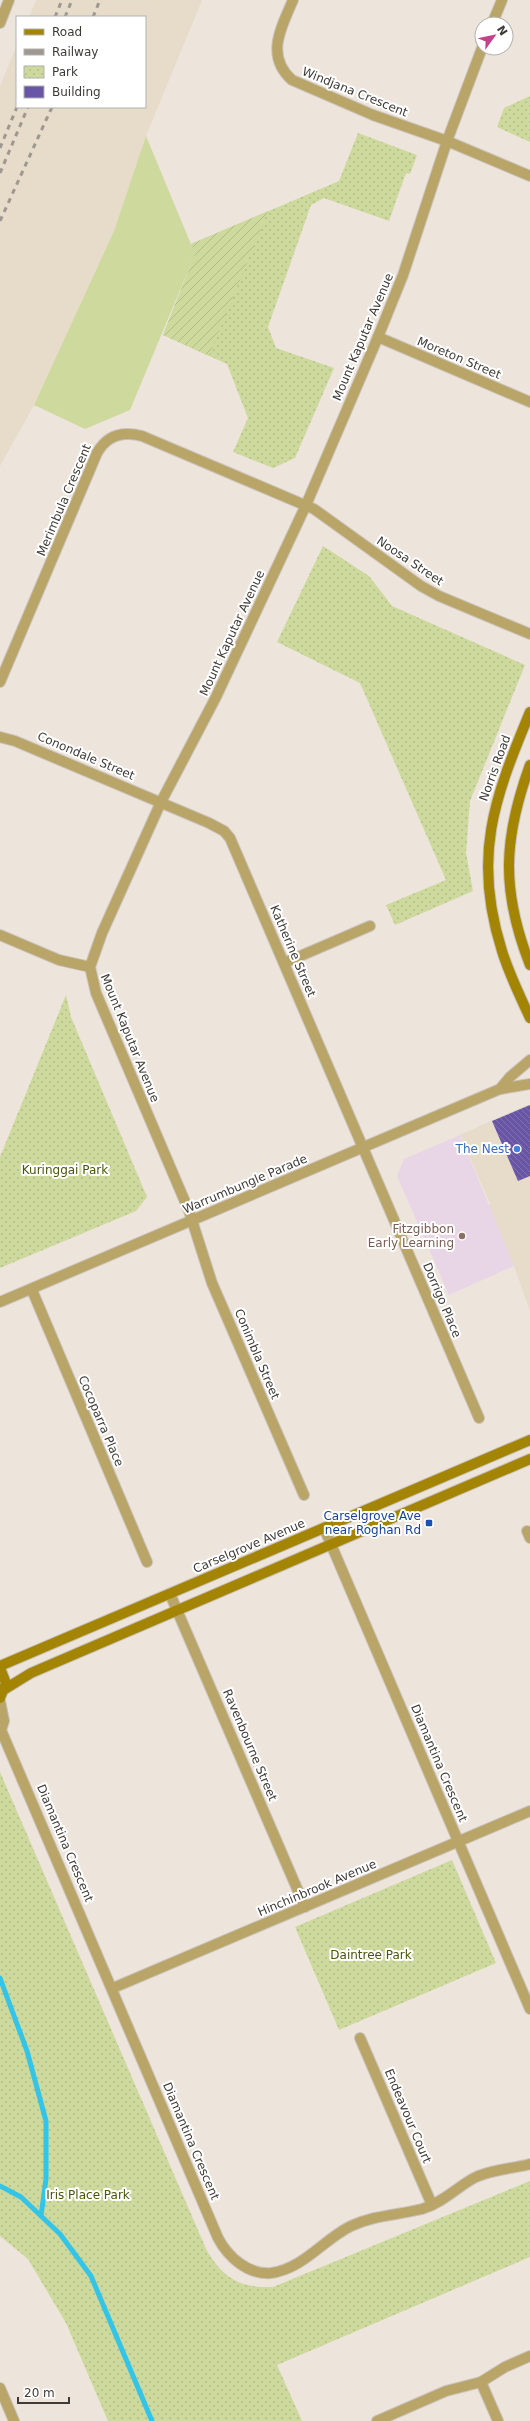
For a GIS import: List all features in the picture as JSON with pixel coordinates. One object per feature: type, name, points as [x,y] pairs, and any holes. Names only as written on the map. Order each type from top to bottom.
[{"type":"street","points":[[0,23],[9,0]]},
{"type":"street","name":"Windjana Crescent","points":[[293,0],[276,43],[278,61],[285,74],[311,90],[447,141],[530,176]]},
{"type":"street","points":[[495,16],[502,0]]},
{"type":"street","name":"Mount Kaputar Avenue","points":[[192,1221],[96,993],[90,967],[102,933],[161,802],[216,697],[306,505],[378,338],[404,275],[447,141],[479,56]]},
{"type":"street","name":"Moreton Street","points":[[378,338],[530,402]]},
{"type":"street","name":"Merimbula Crescent","points":[[0,682],[97,453],[108,439],[123,433],[142,436],[306,505]]},
{"type":"street","name":"Noosa Street","points":[[306,505],[421,586],[445,599],[530,634]]},
{"type":"street","name":"Norris Road","points":[[530,712],[500,787],[492,818],[488,858],[488,885],[495,930],[502,953],[530,1018]]},
{"type":"street","name":"Conondale Street","points":[[0,737],[15,741],[161,802]]},
{"type":"street","points":[[530,766],[512,822],[508,869],[514,918],[530,965]]},
{"type":"street","name":"Katherine Street","points":[[161,802],[218,827],[230,838],[363,1147]]},
{"type":"street","points":[[284,963],[370,926]]},
{"type":"street","points":[[0,935],[58,960],[90,967]]},
{"type":"street","name":"Warrumbungle Parade","points":[[500,1089],[510,1077],[530,1060]]},
{"type":"street","name":"Warrumbungle Parade","points":[[0,1302],[32,1290],[500,1089],[530,1084]]},
{"type":"street","name":"Dorrigo Place","points":[[363,1147],[479,1418]]},
{"type":"street","name":"Conimbla Street","points":[[192,1221],[212,1283],[304,1495]]},
{"type":"street","name":"Cocoparra Place","points":[[32,1290],[147,1562]]},
{"type":"street","name":"Carselgrove Avenue","points":[[0,1667],[530,1440]]},
{"type":"street","points":[[5,1689],[31,1673],[530,1459]]},
{"type":"street","name":"Diamantina Crescent","points":[[324,1528],[530,2009]]},
{"type":"street","name":"Ravenbourne Street","points":[[170,1594],[304,1907]]},
{"type":"street","points":[[0,1667],[5,1677],[5,1689],[0,1700]]},
{"type":"street","name":"Diamantina Crescent","points":[[0,1700],[4,1721],[1,1729],[113,1988],[218,2238],[224,2249],[241,2264],[260,2272],[280,2271],[300,2262],[328,2240],[356,2224],[381,2215],[422,2209],[432,2205],[475,2178],[530,2164]]},
{"type":"street","name":"Hinchinbrook Avenue","points":[[113,1988],[530,1811]]},
{"type":"street","name":"Endeavour Court","points":[[360,2038],[432,2205]]},
{"type":"street","points":[[377,2421],[446,2391],[481,2382],[505,2367],[530,2356]]},
{"type":"street","points":[[481,2382],[498,2421]]},
{"type":"street","points":[[0,2388],[14,2421]]},
{"type":"shaded area","points":[[36,0],[202,0],[146,136],[114,231],[34,405],[0,466],[0,86],[16,47],[16,108],[146,108],[146,16],[29,16]]},
{"type":"shaded area","points":[[526,1105],[530,1105],[530,1311],[514,1266],[488,1206],[490,1204],[460,1135]]},
{"type":"shaded area","name":"Fitzgibbon Early Learning","points":[[460,1135],[514,1266],[449,1295],[397,1176],[404,1159]]},
{"type":"green space","points":[[530,96],[530,142],[497,127],[504,108]]},
{"type":"green space","points":[[358,133],[417,155],[410,174],[406,173],[389,221],[324,198],[311,205],[268,327],[276,348],[334,368],[295,458],[273,468],[233,452],[248,418],[227,364],[163,335],[195,254],[191,244],[339,181]]},
{"type":"green space","points":[[146,136],[195,254],[130,410],[85,429],[34,405],[114,231]]},
{"type":"green space","points":[[268,211],[209,356],[163,335],[195,254],[191,244]]},
{"type":"green space","points":[[323,546],[369,576],[392,606],[525,665],[470,801],[466,853],[473,891],[395,925],[386,905],[446,880],[360,683],[277,642]]},
{"type":"green space","name":"Kuringgai Park","points":[[66,995],[71,1017],[147,1197],[136,1211],[0,1268],[0,1157]]},
{"type":"green space","name":"Iris Place Park","points":[[0,1772],[207,2251],[220,2269],[234,2280],[242,2283],[251,2286],[273,2287],[530,2181],[530,2257],[277,2365],[302,2421],[108,2421],[66,2323],[28,2259],[0,2236]]},
{"type":"green space","name":"Daintree Park","points":[[452,1860],[496,1963],[339,2030],[295,1927]]},
{"type":"building","name":"The Nest","points":[[530,1105],[530,1176],[518,1181],[492,1121]]},
{"type":"waterway","points":[[0,1978],[27,2051],[46,2121],[46,2179],[41,2216]]},
{"type":"waterway","points":[[0,2186],[21,2197],[60,2234],[91,2276],[152,2421]]},
{"type":"railway","points":[[55,16],[62,0]]},
{"type":"railway","points":[[65,16],[72,0]]},
{"type":"railway","points":[[93,16],[100,0]]},
{"type":"railway","points":[[0,148],[17,108]]},
{"type":"railway","points":[[0,173],[28,108]]},
{"type":"railway","points":[[0,221],[52,108]]},
{"type":"place","name":"The Nest","points":[[517,1149]]},
{"type":"place","name":"Fitzgibbon Early Learning","points":[[462,1236]]},
{"type":"place","name":"Carselgrove Ave near Roghan Rd","points":[[429,1523]]}]
